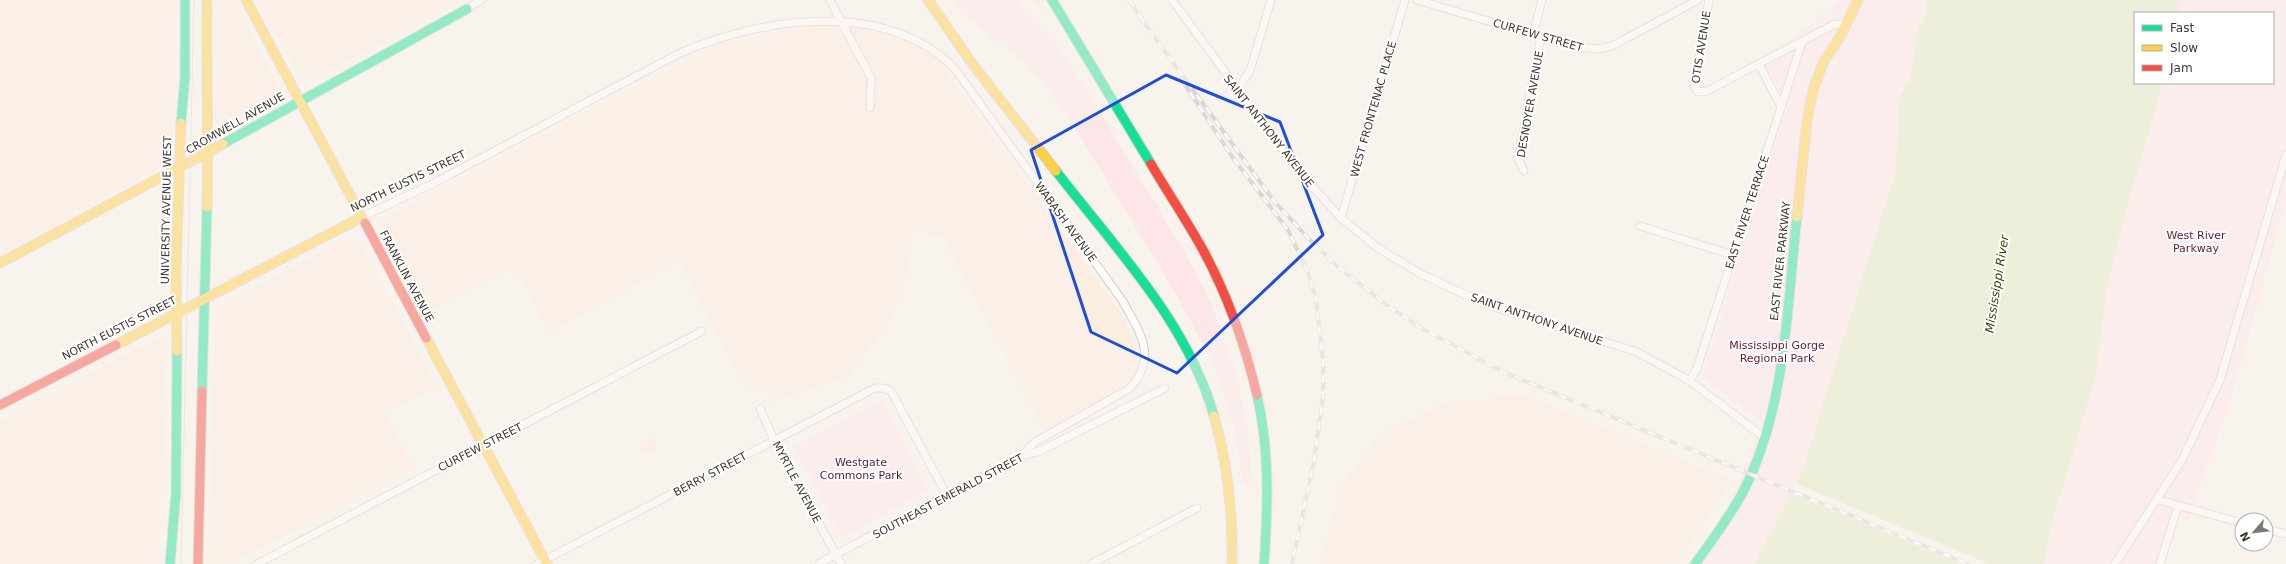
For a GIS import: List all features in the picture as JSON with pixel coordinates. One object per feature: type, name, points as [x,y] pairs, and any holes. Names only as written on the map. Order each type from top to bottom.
[{"type":"main road","name":"UNIVERSITY AVENUE WEST","points":[[170,564],[176,485],[178,402],[176,269],[180,137],[185,77],[185,0]]},
{"type":"main road","points":[[198,564],[208,183],[206,63],[207,0]]},
{"type":"main road","name":"FRANKLIN AVENUE","points":[[246,0],[484,445],[543,563]]},
{"type":"main road","points":[[928,0],[961,49],[1146,285],[1185,346],[1205,390],[1224,454],[1231,513],[1232,564]]},
{"type":"main road","points":[[1052,0],[1203,250],[1224,291],[1242,336],[1256,385],[1267,450],[1269,504],[1264,564]]},
{"type":"main road","name":"EAST RIVER PARKWAY","points":[[1695,564],[1723,526],[1744,490],[1765,438],[1780,370],[1813,90],[1824,61],[1848,23],[1858,0]]},
{"type":"main road","name":"CROMWELL AVENUE","points":[[0,263],[156,178],[179,168],[467,9]]},
{"type":"main road","name":"NORTH EUSTIS STREET","points":[[0,405],[176,312],[362,217]]},
{"type":"street","name":"CROMWELL AVENUE","points":[[467,9],[481,0]]},
{"type":"street","points":[[830,0],[872,78],[870,108]]},
{"type":"street","name":"SAINT ANTHONY AVENUE","points":[[1172,0],[1299,172],[1341,218],[1383,251],[1445,286],[1485,304],[1637,352],[1690,381],[1765,438]]},
{"type":"street","points":[[1238,90],[1250,71],[1271,0]]},
{"type":"street","name":"WEST FRONTENAC PLACE","points":[[1341,218],[1405,0]]},
{"type":"street","name":"CURFEW STREET","points":[[1417,0],[1587,49],[1612,46],[1698,0]]},
{"type":"street","name":"DESNOYER AVENUE","points":[[1533,34],[1542,0]]},
{"type":"street","name":"OTIS AVENUE","points":[[1709,0],[1695,74],[1694,86],[1698,92],[1707,91],[1759,64]]},
{"type":"street","points":[[838,15],[870,17]]},
{"type":"street","name":"NORTH EUSTIS STREET","points":[[362,217],[434,183],[680,53],[705,42],[753,26],[798,18],[838,15]]},
{"type":"street","name":"WABASH AVENUE","points":[[892,23],[923,38],[945,56],[1122,300],[1139,330],[1145,351],[1145,363],[1140,377],[1129,389],[1034,442],[1021,456]]},
{"type":"street","points":[[1780,105],[1759,64],[1834,25],[1848,23]]},
{"type":"street","name":"DESNOYER AVENUE","points":[[1524,171],[1518,159],[1541,36]]},
{"type":"street","name":"EAST RIVER TERRACE","points":[[1690,381],[1697,368],[1780,105],[1802,42]]},
{"type":"street","points":[[2115,564],[2158,500],[2193,440],[2220,380],[2286,155]]},
{"type":"street","points":[[1640,226],[1733,255]]},
{"type":"street","name":"CURFEW STREET","points":[[257,564],[702,331]]},
{"type":"street","name":"BERRY STREET","points":[[543,563],[875,388],[883,388],[891,391],[947,496]]},
{"type":"street","name":"SOUTHEAST EMERALD STREET","points":[[818,564],[1021,456],[1040,451],[1165,388]]},
{"type":"street","name":"MYRTLE AVENUE","points":[[760,409],[774,440],[841,564]]},
{"type":"street","points":[[2158,500],[2234,521]]},
{"type":"street","points":[[2160,564],[2178,506]]},
{"type":"street","points":[[1090,564],[1198,508]]},
{"type":"street","points":[[2274,531],[2286,534]]},
{"type":"highlighted area","points":[[1166,75],[1280,122],[1323,235],[1177,373],[1091,332],[1031,150]]},
{"type":"shaded area","points":[[0,0],[178,0],[173,161],[0,257]]},
{"type":"shaded area","points":[[215,0],[237,0],[243,12],[244,18],[284,98],[219,135],[213,129]]},
{"type":"shaded area","points":[[255,0],[462,0],[311,80],[300,75]]},
{"type":"shaded area","points":[[829,25],[836,28],[862,26],[897,32],[935,56],[1122,315],[1136,346],[1138,371],[1123,388],[1044,431],[944,238],[913,231],[905,286],[890,321],[847,377],[769,403],[766,391],[753,383],[744,386],[679,260],[549,333],[518,273],[501,273],[427,311],[378,222],[600,104],[717,46],[775,32]]},
{"type":"shaded area","points":[[344,240],[353,240],[361,243],[437,387],[385,414],[414,468],[230,564],[209,564],[215,308]]},
{"type":"shaded area","points":[[156,339],[166,340],[160,564],[0,564],[0,421]]},
{"type":"shaded area","points":[[1524,395],[1732,480],[1677,564],[1319,564],[1339,490],[1379,435],[1448,401]]},
{"type":"green space","points":[[955,0],[1013,0],[1047,33],[1066,56],[1188,258],[1211,302],[1238,383],[1248,434],[1252,485],[1244,485],[1236,437],[1224,393],[1209,354],[1170,284],[1077,131],[1051,94],[1022,61],[960,11]]},
{"type":"green space","points":[[1030,0],[1039,0],[1045,10],[1043,11]]},
{"type":"green space","name":"Mississippi Gorge Regional Park","points":[[1840,0],[1928,0],[1923,23],[1917,27],[1911,77],[1900,96],[1895,173],[1810,466],[1762,564],[1687,564],[1712,532],[1731,501],[1763,423],[1702,377],[1787,107],[1767,68],[1768,58]]},
{"type":"green space","name":"West River Parkway","points":[[2180,0],[2286,0],[2286,202],[2232,395],[2189,520],[2170,516],[2157,564],[2044,564],[2122,225],[2163,84],[2274,84],[2274,12],[2178,12]]},
{"type":"green space","name":"Westgate Commons Park","points":[[881,400],[928,491],[841,537],[794,447]]},
{"type":"green space","points":[[654,438],[657,448],[643,453],[640,443]]},
{"type":"water","name":"Mississippi River","points":[[1928,0],[2180,0],[2178,12],[2134,12],[2134,84],[2163,84],[2122,225],[2106,292],[2096,374],[2051,528],[2044,564],[1755,564],[1803,469],[1895,173],[1900,96],[1911,77],[1917,27],[1923,23]]},
{"type":"pier","points":[[1794,483],[1990,564],[1961,564],[1789,493]]},
{"type":"tram line","points":[[181,564],[194,0]]},
{"type":"railway","points":[[1129,0],[1144,22]]},
{"type":"railway","points":[[1140,17],[1274,201],[1310,240],[1337,266],[1388,306],[1421,328],[1501,371],[1968,564]]},
{"type":"railway","points":[[1181,79],[1233,158],[1288,230],[1307,270],[1316,299],[1323,361],[1323,397],[1314,460],[1292,564]]},
{"type":"traffic: fast","points":[[181,123],[185,77],[185,0]]},
{"type":"traffic: fast","points":[[1052,0],[1151,164]]},
{"type":"traffic: fast","points":[[223,144],[467,9]]},
{"type":"traffic: fast","points":[[1056,171],[1125,257],[1168,317],[1186,348],[1202,381],[1214,416]]},
{"type":"traffic: fast","points":[[202,391],[207,207]]},
{"type":"traffic: fast","points":[[1695,564],[1739,500],[1758,458],[1769,425],[1777,391],[1787,321],[1797,217]]},
{"type":"traffic: fast","points":[[170,564],[176,493],[177,351]]},
{"type":"traffic: fast","points":[[1257,395],[1264,437],[1267,480],[1264,564]]},
{"type":"traffic: slow","points":[[207,0],[207,207]]},
{"type":"traffic: slow","points":[[246,0],[365,223]]},
{"type":"traffic: slow","points":[[928,0],[974,66],[1056,171]]},
{"type":"traffic: slow","points":[[1797,217],[1807,121],[1813,90],[1824,61],[1840,37],[1858,0]]},
{"type":"traffic: slow","points":[[177,351],[176,269],[181,123]]},
{"type":"traffic: slow","points":[[0,263],[223,144]]},
{"type":"traffic: slow","points":[[116,345],[362,217]]},
{"type":"traffic: slow","points":[[426,338],[547,564]]},
{"type":"traffic: slow","points":[[1214,416],[1223,453],[1229,490],[1232,527],[1232,564]]},
{"type":"traffic: jam","points":[[1151,164],[1197,239],[1212,267],[1235,321],[1257,395]]},
{"type":"traffic: jam","points":[[365,223],[426,338]]},
{"type":"traffic: jam","points":[[0,405],[116,345]]},
{"type":"traffic: jam","points":[[198,564],[202,391]]}]
